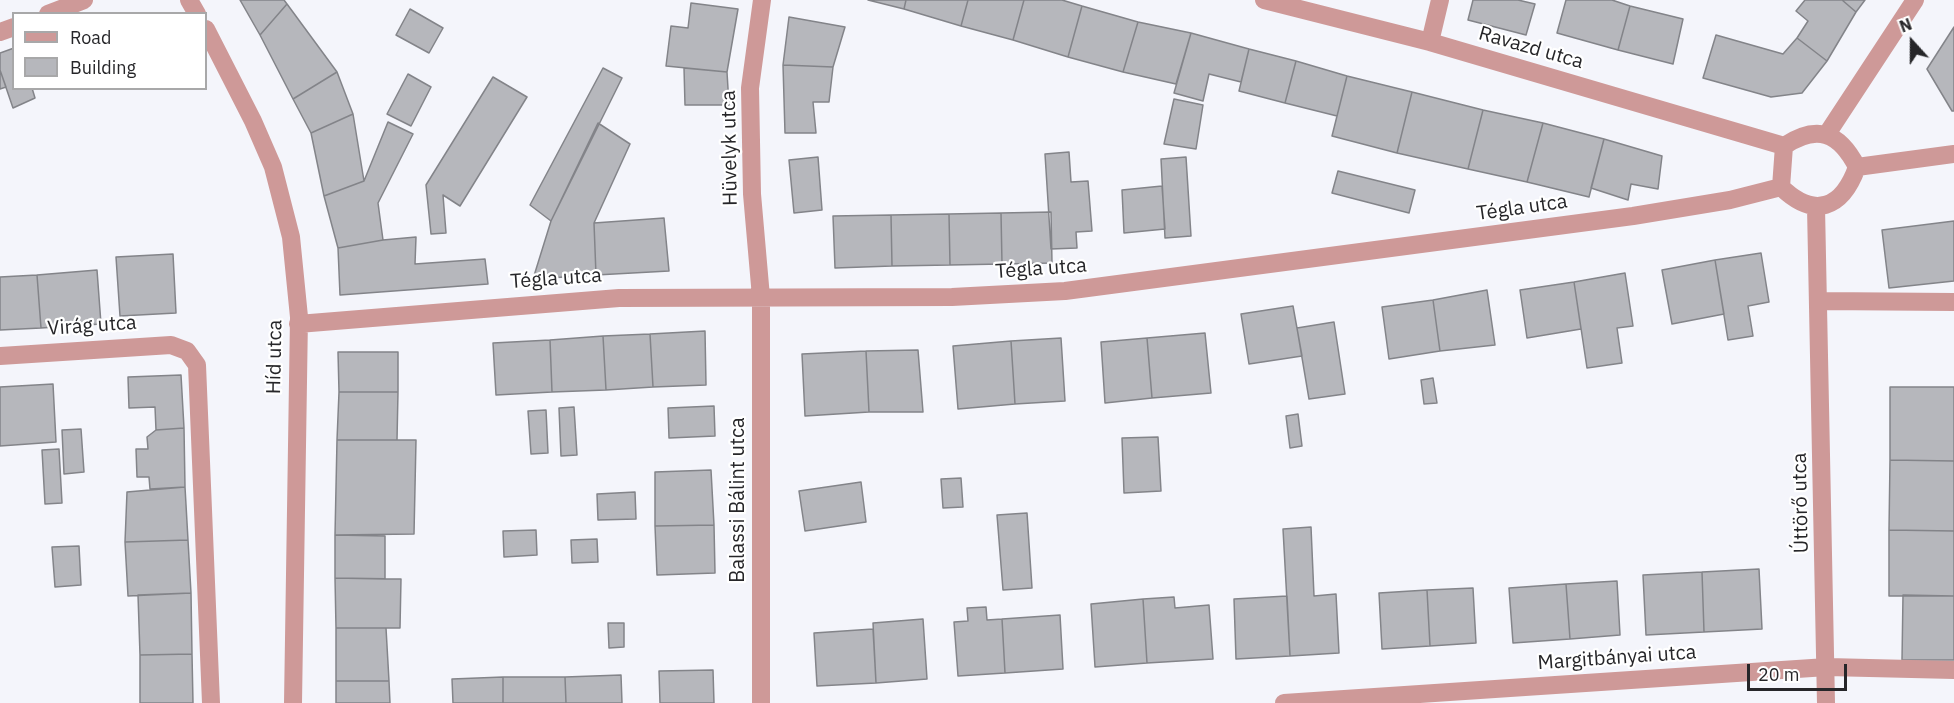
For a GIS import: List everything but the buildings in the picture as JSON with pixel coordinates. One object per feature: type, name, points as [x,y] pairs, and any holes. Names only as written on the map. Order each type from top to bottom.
[{"type":"street","points":[[53,12],[84,0]]},
{"type":"street","name":"Hüvelyk utca","points":[[761,297],[752,194],[750,88],[762,0]]},
{"type":"street","name":"Ravazd utca","points":[[1264,0],[1430,42],[1784,146]]},
{"type":"street","points":[[1430,42],[1440,0]]},
{"type":"street","points":[[1827,134],[1915,0]]},
{"type":"street","name":"Híd utca","points":[[207,31],[248,111],[273,167],[291,237],[298,324],[293,703]]},
{"type":"street","points":[[1802,134],[1827,134],[1847,148],[1857,167],[1850,187],[1837,199],[1816,207],[1795,201],[1780,187],[1784,146],[1802,134]]},
{"type":"street","points":[[1857,167],[1954,154]]},
{"type":"street","name":"Tégla utca","points":[[298,324],[620,298],[952,297],[1065,291],[1633,216],[1730,200],[1780,187]]},
{"type":"street","name":"Úttörő utca","points":[[1816,207],[1826,703]]},
{"type":"street","name":"Balassi Bálint utca","points":[[760,703],[761,297]]},
{"type":"street","points":[[1819,301],[1954,302]]},
{"type":"street","name":"Virág utca","points":[[0,356],[171,345],[187,351],[197,365],[200,384],[211,703]]},
{"type":"street","name":"Margitbányai utca","points":[[1284,703],[1827,667],[1954,670]]}]
